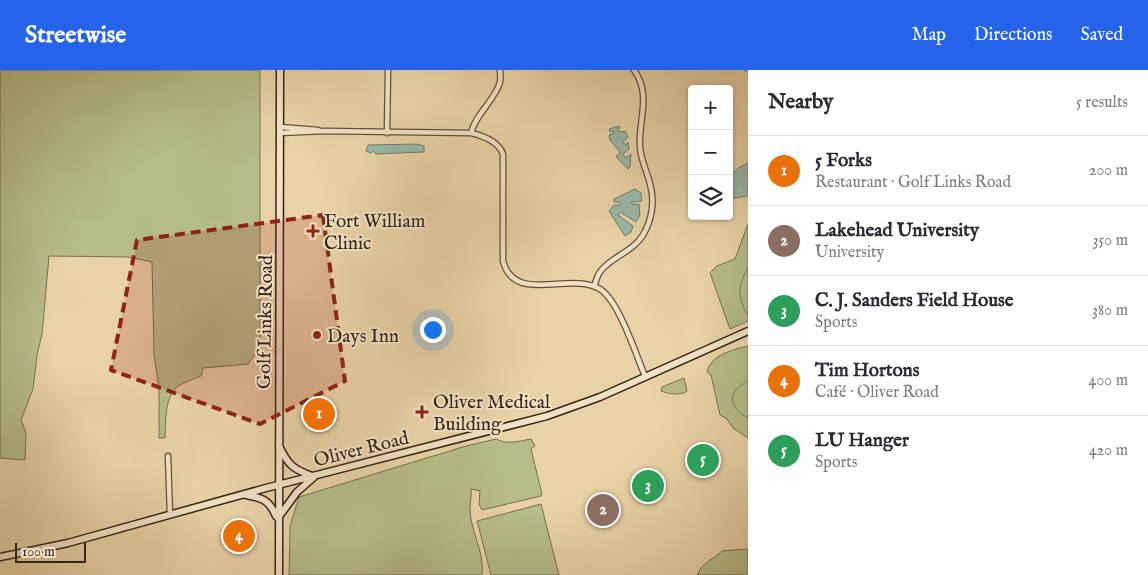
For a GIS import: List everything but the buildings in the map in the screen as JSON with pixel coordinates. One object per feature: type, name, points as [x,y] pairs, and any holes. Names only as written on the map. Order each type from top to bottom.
[{"type":"main road","name":"Golf Links Road","points":[[279,575],[280,70]]},
{"type":"main road","name":"Oliver Road","points":[[0,557],[68,543],[244,494],[547,416],[585,402],[746,332]]},
{"type":"main road","points":[[244,494],[255,496],[270,503],[278,519],[297,492],[314,476],[289,465],[278,443]]},
{"type":"street","points":[[387,133],[388,70]]},
{"type":"street","points":[[471,133],[473,125],[500,82],[500,70]]},
{"type":"street","points":[[594,286],[601,271],[636,244],[648,225],[651,214],[652,193],[642,161],[640,143],[644,98],[634,70]]},
{"type":"street","points":[[280,130],[310,128],[324,131],[387,133],[471,133],[491,140],[503,154],[503,260],[508,275],[525,284],[582,284],[600,289],[612,301],[646,376]]},
{"type":"street","points":[[168,456],[170,515]]},
{"type":"highlighted area","points":[[323,215],[345,381],[260,424],[111,370],[137,240]]},
{"type":"green space","points":[[0,70],[260,70],[260,347],[248,364],[203,368],[201,376],[176,388],[169,399],[165,438],[159,438],[159,389],[154,355],[152,262],[128,257],[49,256],[42,334],[37,355],[33,389],[21,420],[26,433],[25,460],[0,458]]},
{"type":"green space","points":[[748,224],[748,321],[730,329],[710,273],[717,266],[735,259]]},
{"type":"green space","points":[[748,346],[748,438],[733,428],[727,419],[720,415],[711,375],[707,372],[709,366],[718,357],[729,351]]},
{"type":"green space","points":[[684,378],[687,391],[681,394],[674,394],[661,391],[662,387]]},
{"type":"green space","points":[[496,439],[509,442],[531,439],[535,446],[531,449],[542,494],[541,496],[482,510],[479,504],[480,491],[471,489],[470,508],[472,525],[480,550],[482,575],[289,575],[290,526],[299,497],[466,446]]},
{"type":"green space","points":[[541,504],[559,575],[491,575],[477,521]]},
{"type":"green space","points":[[748,549],[748,575],[697,575],[705,564],[722,551]]},
{"type":"shaded area","points":[[619,126],[619,132],[625,131],[628,137],[623,142],[626,145],[628,142],[629,149],[623,154],[626,158],[631,154],[630,167],[628,169],[616,157],[620,152],[610,140],[609,135],[614,133],[613,131],[610,132],[609,129]]},
{"type":"shaded area","points":[[417,144],[424,146],[424,152],[376,154],[373,151],[371,153],[366,151],[368,145]]},
{"type":"shaded area","points":[[748,163],[748,196],[733,198],[733,173]]},
{"type":"shaded area","points":[[635,189],[641,193],[642,201],[631,202],[632,204],[639,204],[640,215],[636,222],[620,212],[618,215],[633,226],[631,232],[625,236],[609,211],[614,205],[620,205],[620,202],[614,202],[614,199]]},
{"type":"waterway","points":[[744,70],[748,72]]},
{"type":"waterway","points":[[748,267],[740,287],[740,297],[748,316]]},
{"type":"waterway","points":[[748,380],[735,391],[732,399],[738,411],[748,418]]},
{"type":"place","name":"Fort William Clinic","points":[[313,231]]},
{"type":"place","name":"Days Inn","points":[[317,335]]},
{"type":"place","name":"Oliver Medical Building","points":[[422,412]]},
{"type":"place","name":"5 Forks","points":[[319,414]]},
{"type":"place","name":"LU Hanger","points":[[703,460]]},
{"type":"place","name":"C. J. Sanders Field House","points":[[648,486]]},
{"type":"place","name":"Lakehead University","points":[[603,510]]},
{"type":"place","name":"Tim Hortons","points":[[239,536]]}]
